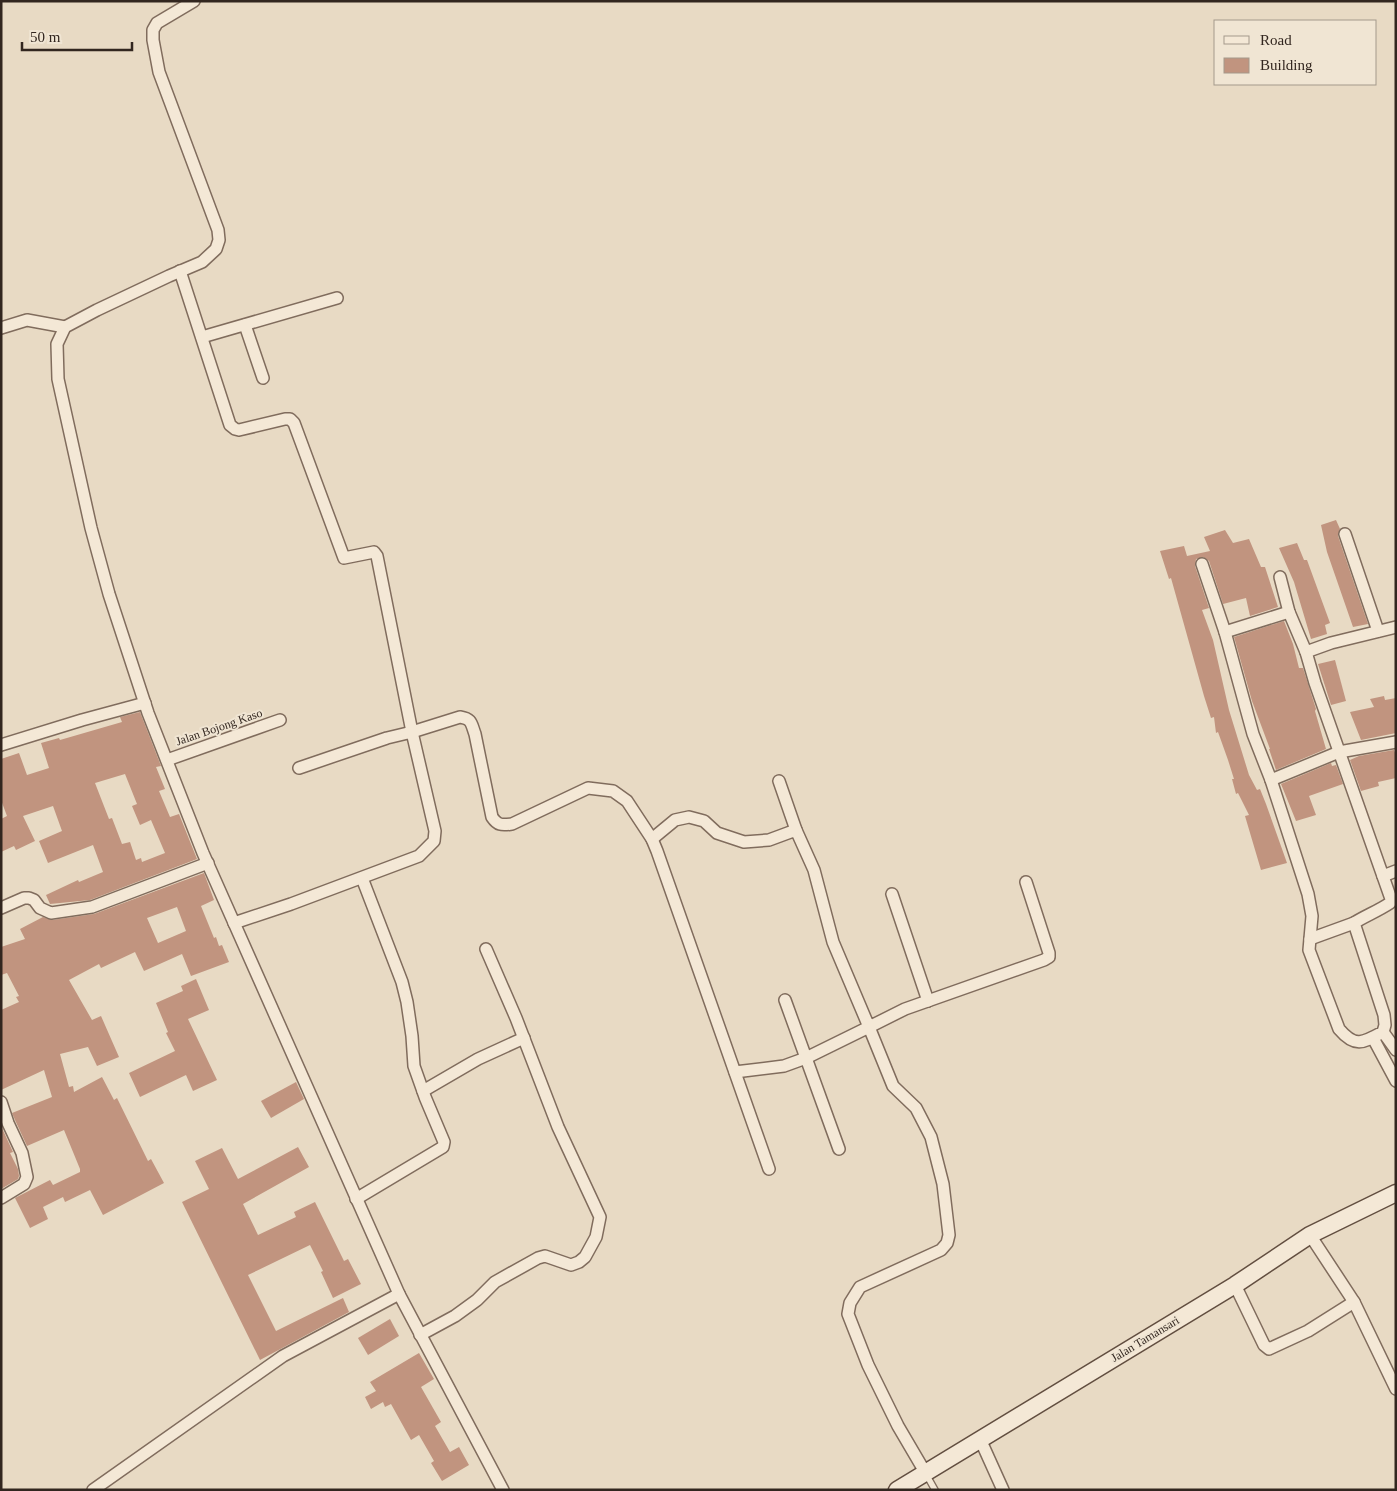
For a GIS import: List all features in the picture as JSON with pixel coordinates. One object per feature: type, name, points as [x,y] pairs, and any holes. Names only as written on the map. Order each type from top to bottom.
[{"type":"main road","name":"Jalan Tamansari","points":[[897,1490],[1235,1285],[1310,1235],[1396,1193]]},
{"type":"street","points":[[1,328],[27,320],[65,327],[97,310],[202,262],[216,249],[219,240],[218,230],[159,72],[153,30],[157,23],[194,1]]},
{"type":"street","points":[[180,271],[230,425],[239,430],[290,419],[294,423],[344,558],[374,552],[377,556],[412,732],[435,831],[434,841],[419,856],[291,904],[234,923]]},
{"type":"street","points":[[202,337],[337,298]]},
{"type":"street","points":[[245,325],[263,378]]},
{"type":"street","points":[[65,327],[58,344],[58,379],[91,528],[109,594],[145,702],[208,863],[399,1294],[502,1490]]},
{"type":"street","points":[[1345,534],[1378,631]]},
{"type":"street","points":[[1202,564],[1225,632],[1253,734],[1271,780],[1308,894],[1312,916],[1309,950],[1339,1029],[1347,1038],[1358,1043],[1378,1035],[1385,1024],[1384,1015],[1354,923]]},
{"type":"street","points":[[1280,577],[1289,612],[1306,652],[1314,683],[1391,899],[1390,904],[1354,923],[1310,939]]},
{"type":"street","points":[[1225,632],[1289,612]]},
{"type":"street","points":[[1306,652],[1331,643],[1396,627]]},
{"type":"street","points":[[1,745],[145,702]]},
{"type":"street","points":[[299,768],[387,738],[460,717],[467,718],[470,721],[475,734],[492,817],[496,823],[502,825],[512,824],[588,788],[614,791],[627,801],[652,839],[769,1169]]},
{"type":"street","name":"Jalan Bojong Kaso","points":[[167,760],[280,720]]},
{"type":"street","points":[[1271,780],[1339,752],[1396,742]]},
{"type":"street","points":[[779,781],[796,830],[814,870],[833,942],[893,1086],[916,1108],[931,1137],[943,1184],[950,1235],[947,1243],[941,1250],[860,1287],[850,1303],[848,1314],[868,1365],[898,1426],[925,1472]]},
{"type":"street","points":[[652,839],[675,820],[689,817],[704,820],[716,833],[744,842],[769,840],[796,830]]},
{"type":"street","points":[[1,908],[24,898],[34,900],[40,908],[51,913],[92,907],[208,863]]},
{"type":"street","points":[[1382,876],[1396,871]]},
{"type":"street","points":[[356,1199],[443,1147],[444,1142],[414,1066],[406,995],[362,878]]},
{"type":"street","points":[[735,1072],[784,1066],[806,1058],[905,1009],[1044,960],[1048,957],[1049,953],[1026,882]]},
{"type":"street","points":[[892,894],[928,1001]]},
{"type":"street","points":[[420,1335],[455,1316],[477,1300],[495,1282],[538,1258],[545,1256],[571,1265],[579,1262],[585,1257],[596,1237],[600,1217],[558,1127],[524,1038],[486,949]]},
{"type":"street","points":[[785,1000],[839,1149]]},
{"type":"street","points":[[1378,1035],[1396,1050]]},
{"type":"street","points":[[1378,1035],[1396,1081]]},
{"type":"street","points":[[423,1091],[478,1059],[524,1038]]},
{"type":"street","points":[[1,1102],[8,1124],[22,1153],[27,1177],[24,1184],[1,1198]]},
{"type":"street","points":[[1310,1235],[1354,1302],[1396,1389]]},
{"type":"street","points":[[1235,1285],[1264,1346],[1269,1350],[1308,1331],[1354,1302]]},
{"type":"street","points":[[92,1490],[283,1356],[399,1294]]},
{"type":"street","points":[[980,1439],[1003,1490]]},
{"type":"lane","points":[[925,1472],[935,1490]]},
{"type":"building","points":[[1336,520],[1340,529],[1338,536],[1368,624],[1353,627],[1327,552],[1321,525]]},
{"type":"building","points":[[1225,530],[1233,543],[1249,539],[1261,567],[1265,567],[1278,607],[1250,616],[1246,598],[1223,604],[1209,561],[1203,557],[1196,559],[1195,566],[1209,608],[1202,610],[1213,640],[1229,710],[1249,775],[1257,790],[1260,789],[1287,863],[1261,870],[1245,816],[1249,815],[1238,793],[1236,794],[1232,779],[1234,779],[1218,732],[1216,733],[1214,717],[1211,718],[1171,578],[1169,579],[1160,551],[1184,546],[1187,556],[1210,551],[1204,537]]},
{"type":"building","points":[[1297,543],[1304,560],[1307,560],[1330,623],[1325,625],[1327,634],[1311,639],[1294,582],[1279,548]]},
{"type":"building","points":[[1284,621],[1293,644],[1299,668],[1303,668],[1326,749],[1276,770],[1252,701],[1234,637]]},
{"type":"building","points":[[1335,660],[1346,701],[1331,705],[1318,664]]},
{"type":"building","points":[[1384,696],[1385,700],[1396,698],[1396,733],[1361,740],[1350,712],[1374,707],[1370,699]]},
{"type":"building","points":[[140,712],[161,766],[156,767],[165,789],[159,791],[170,817],[179,814],[197,859],[90,900],[50,904],[46,895],[78,880],[79,882],[103,872],[93,845],[48,863],[39,841],[62,831],[53,806],[23,816],[35,841],[16,850],[14,846],[1,852],[1,819],[7,816],[1,800],[1,759],[19,753],[27,775],[49,768],[41,743],[59,738],[60,740],[122,722],[120,717]],"holes":[[[125,774],[137,804],[132,806],[140,825],[151,820],[165,853],[142,862],[141,858],[136,860],[130,842],[122,844],[112,818],[109,819],[95,783]]]},
{"type":"building","points":[[1394,750],[1396,755],[1396,778],[1378,782],[1379,786],[1361,791],[1350,760],[1359,756]]},
{"type":"building","points":[[1331,763],[1332,766],[1336,765],[1343,784],[1309,796],[1316,815],[1296,821],[1281,784]]},
{"type":"building","points":[[204,873],[214,900],[201,906],[214,938],[216,937],[219,946],[222,945],[229,962],[191,976],[182,954],[144,971],[135,952],[101,968],[99,964],[69,980],[92,1020],[101,1016],[119,1057],[97,1066],[88,1047],[60,1054],[69,1087],[73,1086],[74,1092],[102,1077],[114,1100],[117,1098],[148,1161],[151,1159],[164,1183],[103,1215],[90,1190],[65,1202],[63,1197],[43,1207],[48,1219],[30,1228],[15,1198],[50,1180],[53,1185],[80,1172],[80,1169],[64,1130],[27,1146],[12,1113],[52,1097],[44,1070],[1,1090],[1,1010],[19,1002],[16,997],[19,996],[7,973],[1,975],[1,947],[25,939],[20,929],[43,917],[52,920],[94,914]],"holes":[[[177,907],[186,931],[158,943],[147,918]]]},
{"type":"building","points":[[196,979],[209,1010],[188,1019],[217,1080],[193,1091],[186,1075],[140,1097],[129,1073],[175,1051],[166,1033],[168,1032],[156,1003],[183,991],[181,986]]},
{"type":"building","points":[[296,1082],[304,1099],[271,1118],[261,1101]]},
{"type":"building","points":[[1,1126],[13,1152],[10,1153],[18,1169],[19,1176],[18,1179],[1,1189]]},
{"type":"building","points":[[298,1147],[309,1167],[243,1204],[258,1235],[296,1217],[294,1212],[315,1202],[344,1261],[348,1259],[361,1284],[333,1298],[321,1272],[323,1271],[310,1245],[248,1275],[276,1331],[343,1298],[349,1312],[260,1360],[182,1202],[209,1189],[195,1161],[222,1148],[238,1179]]},
{"type":"building","points":[[390,1319],[399,1336],[368,1355],[358,1338]]},
{"type":"building","points":[[419,1353],[434,1379],[421,1387],[441,1422],[435,1426],[450,1452],[459,1447],[469,1465],[442,1481],[431,1463],[434,1461],[419,1435],[411,1440],[391,1404],[385,1407],[383,1402],[371,1409],[365,1397],[376,1391],[370,1382]]}]
